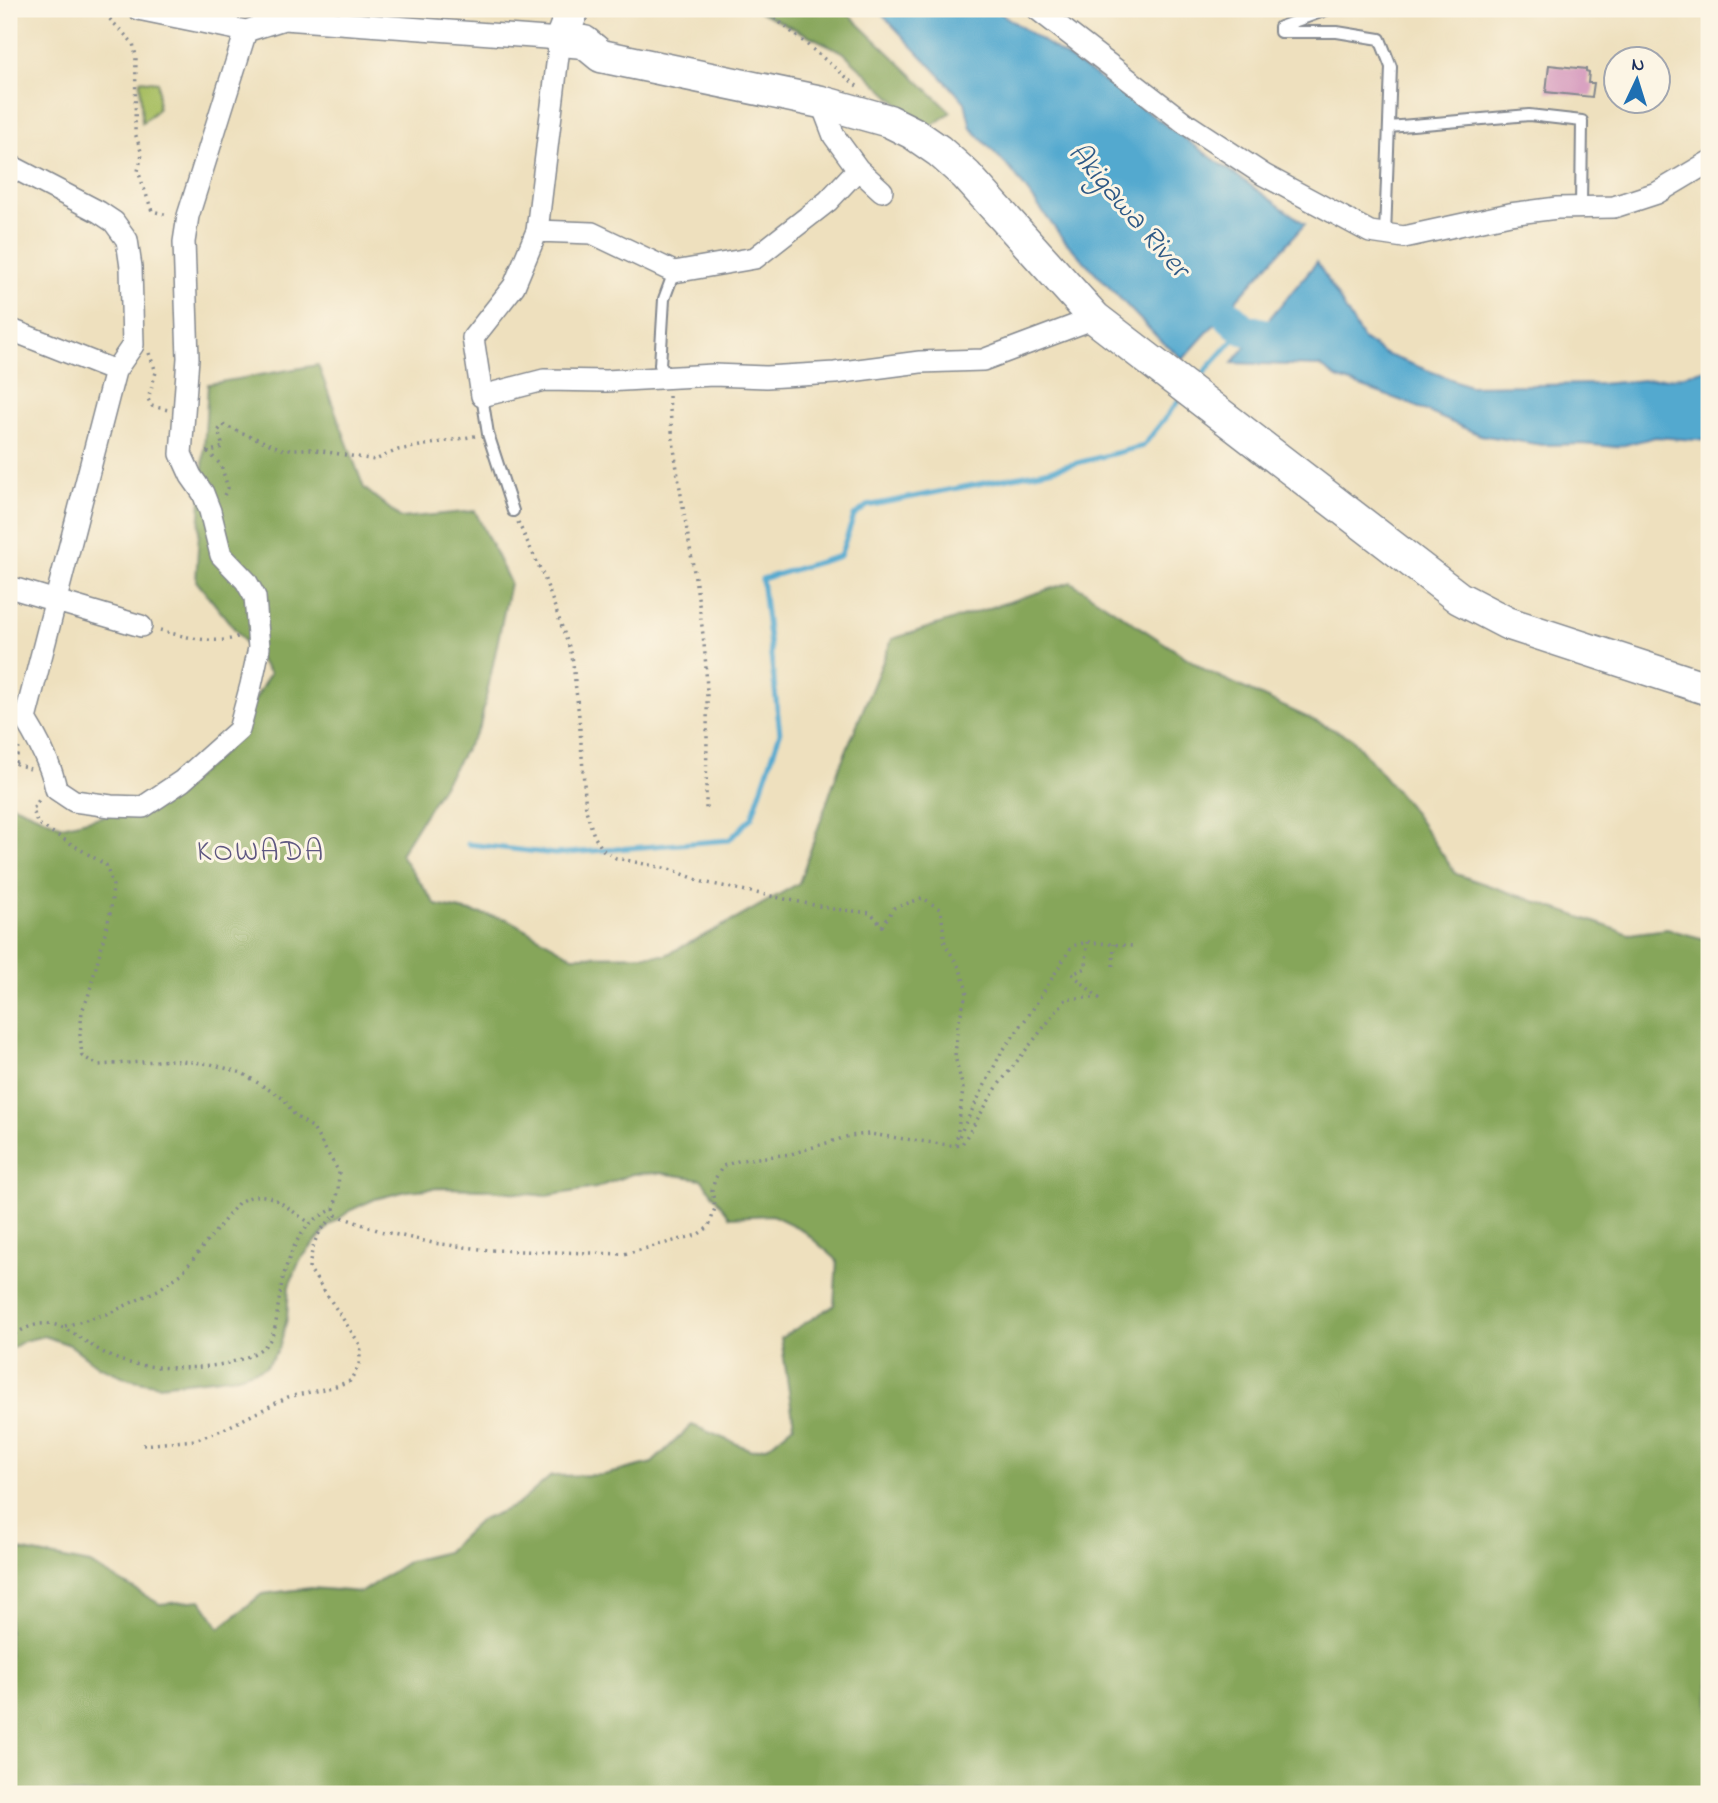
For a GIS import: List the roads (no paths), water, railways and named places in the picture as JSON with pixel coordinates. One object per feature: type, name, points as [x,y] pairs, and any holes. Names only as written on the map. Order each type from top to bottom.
[{"type":"street","points":[[138,9],[246,31],[284,19],[560,40],[537,231],[514,286],[473,338],[482,396],[544,380],[780,376],[835,373],[920,362],[983,360],[1095,318]]},
{"type":"street","points":[[573,9],[561,40],[584,42],[601,56],[821,102],[889,121],[913,133],[966,175],[1095,318],[1470,605],[1507,623],[1709,689]]},
{"type":"street","points":[[1037,9],[1185,123],[1264,175],[1370,232],[1404,237],[1510,214],[1581,207],[1614,207],[1657,193],[1709,162]]},
{"type":"street","points":[[9,165],[99,212],[114,222],[127,240],[131,267],[133,345],[115,371],[55,600],[18,716],[36,736],[56,789],[74,801],[142,807],[182,780],[239,730],[258,648],[256,597],[246,581],[220,555],[203,493],[181,454],[188,359],[184,242],[188,216],[246,31]]},
{"type":"street","points":[[821,102],[834,136],[858,169],[882,191]]},
{"type":"street","points":[[537,231],[592,233],[674,272],[755,258],[828,201],[858,169]]},
{"type":"street","points":[[9,329],[115,371]]},
{"type":"street","points":[[9,587],[141,626]]},
{"type":"lane","points":[[1329,9],[1280,27],[1280,32],[1337,32],[1380,39],[1391,67],[1385,235]]},
{"type":"lane","points":[[1389,127],[1529,115],[1582,121],[1581,207]]},
{"type":"lane","points":[[668,377],[660,365],[664,299],[674,272]]},
{"type":"lane","points":[[482,396],[488,434],[513,511]]},
{"type":"water","points":[[877,9],[994,9],[1115,89],[1305,224],[1183,359],[1159,339],[1064,240],[1012,171],[971,128],[965,102]]},
{"type":"water","points":[[1317,262],[1363,339],[1385,354],[1469,386],[1600,384],[1678,377],[1709,368],[1709,441],[1655,437],[1617,447],[1542,445],[1480,435],[1408,403],[1337,378],[1320,366],[1232,363]]},
{"type":"waterway","name":"Akigawa River","points":[[1195,284],[1243,329],[1299,343]]},
{"type":"waterway","points":[[1195,383],[1243,329]]},
{"type":"waterway","points":[[468,844],[555,854],[729,840],[752,817],[780,733],[762,579],[840,556],[854,516],[867,506],[1050,470],[1143,446],[1181,398]]},
{"type":"district","name":"KOWADA","points":[[261,850]]}]
